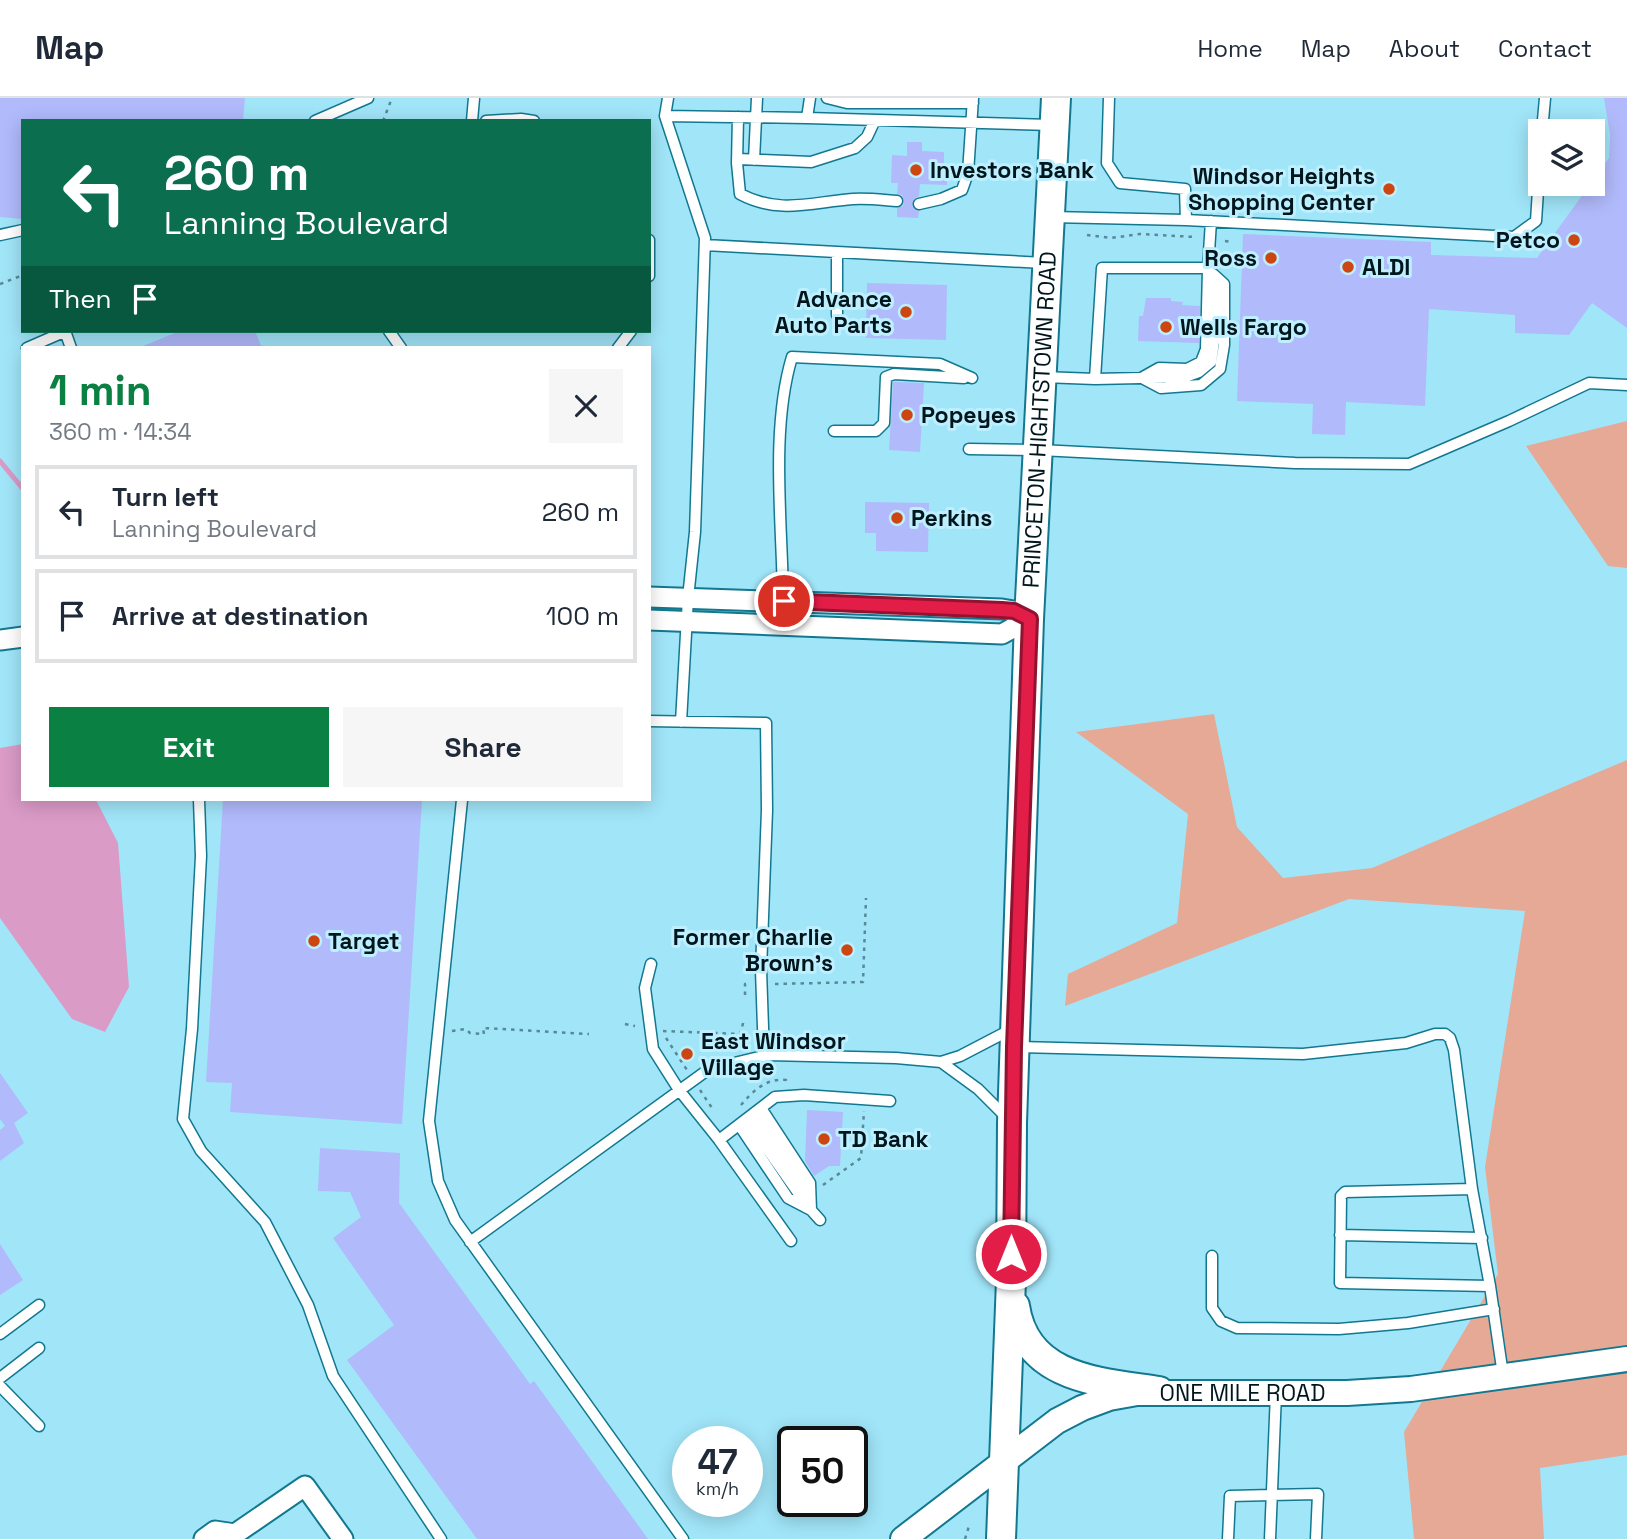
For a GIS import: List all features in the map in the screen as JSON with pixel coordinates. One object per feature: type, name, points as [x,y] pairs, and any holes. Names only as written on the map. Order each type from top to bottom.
[{"type":"main road","name":"PRINCETON-HIGHTSTOWN ROAD","points":[[1001,1539],[1011,1280],[1012,1123],[1030,619],[1056,112]]},
{"type":"main road","points":[[1011,1280],[1016,1314],[1024,1334],[1048,1362],[1082,1379],[1159,1391]]},
{"type":"street","points":[[651,597],[1002,610],[1014,611],[1030,619]]},
{"type":"street","points":[[651,620],[1002,634],[1030,619]]},
{"type":"street","points":[[0,640],[21,637]]},
{"type":"street","name":"ONE MILE ROAD","points":[[903,1539],[1057,1421],[1109,1398],[1159,1391],[1347,1393],[1411,1389],[1627,1359]]},
{"type":"street","points":[[204,1539],[215,1531],[235,1534],[305,1486],[343,1539]]},
{"type":"lane","points":[[321,119],[368,98]]},
{"type":"lane","points":[[472,119],[474,98]]},
{"type":"lane","points":[[668,98],[666,116],[705,238],[695,532],[688,598],[681,722]]},
{"type":"lane","points":[[754,160],[757,98]]},
{"type":"lane","points":[[807,118],[810,98]]},
{"type":"lane","points":[[827,98],[847,103],[973,100],[968,173],[962,190],[942,199],[919,204]]},
{"type":"lane","points":[[1109,98],[1107,163],[1120,184],[1185,188],[1185,220]]},
{"type":"lane","points":[[1543,119],[1545,98]]},
{"type":"lane","points":[[666,116],[973,123],[1056,112]]},
{"type":"lane","points":[[738,117],[740,194],[758,204],[799,206],[855,199],[897,201]]},
{"type":"lane","points":[[737,159],[811,162],[855,148],[867,137],[875,120]]},
{"type":"lane","points":[[1050,216],[1211,221],[1514,237],[1536,221],[1538,196]]},
{"type":"lane","points":[[1042,377],[1185,377],[1199,372],[1211,362],[1215,284],[1208,268],[1211,221]]},
{"type":"lane","points":[[0,235],[21,230]]},
{"type":"lane","points":[[705,245],[1048,263]]},
{"type":"lane","points":[[837,252],[837,315]]},
{"type":"lane","points":[[1095,379],[1102,268],[1208,268]]},
{"type":"lane","points":[[31,346],[61,333]]},
{"type":"lane","points":[[783,625],[780,464],[783,387],[792,357],[940,364],[972,378],[894,374],[886,377],[884,423],[876,431],[834,431]]},
{"type":"lane","points":[[969,449],[1295,463],[1409,464],[1589,383],[1627,385]]},
{"type":"lane","points":[[651,721],[766,723],[761,984],[764,1056]]},
{"type":"lane","points":[[199,801],[200,869],[192,1029],[183,1119],[201,1152],[265,1222],[308,1305],[333,1376],[441,1539]]},
{"type":"lane","points":[[462,801],[429,1121],[438,1181],[455,1220],[470,1242],[683,1539]]},
{"type":"lane","points":[[651,964],[645,988],[653,1049],[679,1090],[719,1140],[791,1241]]},
{"type":"lane","points":[[470,1242],[709,1069],[764,1056],[896,1058],[941,1062],[1015,1037],[1303,1054],[1406,1043],[1434,1034],[1445,1034],[1450,1038],[1454,1050],[1472,1189],[1503,1376]]},
{"type":"lane","points":[[941,1062],[978,1089],[1012,1123]]},
{"type":"lane","points":[[719,1140],[775,1097],[804,1095],[890,1101]]},
{"type":"lane","points":[[750,1117],[810,1183],[811,1210]]},
{"type":"lane","points":[[750,1117],[797,1194],[820,1220]]},
{"type":"lane","points":[[1472,1189],[1345,1192],[1341,1196],[1340,1283],[1490,1286]]},
{"type":"lane","points":[[1340,1235],[1482,1238]]},
{"type":"lane","points":[[1212,1256],[1212,1308],[1221,1321],[1237,1328],[1339,1329],[1408,1323],[1494,1309]]},
{"type":"lane","points":[[0,1334],[39,1305]]},
{"type":"lane","points":[[0,1378],[39,1348]]},
{"type":"lane","points":[[0,1386],[39,1426]]},
{"type":"lane","points":[[1270,1539],[1276,1392]]},
{"type":"lane","points":[[1228,1539],[1230,1496],[1318,1494],[1316,1539]]},
{"type":"path","points":[[384,119],[393,98]]},
{"type":"path","points":[[1087,235],[1111,238],[1140,234],[1195,237]]},
{"type":"path","points":[[1225,241],[1232,242]]},
{"type":"path","points":[[0,284],[21,276]]},
{"type":"path","points":[[745,995],[745,984],[863,982],[866,898]]},
{"type":"path","points":[[660,1024],[663,1032],[740,1034],[744,1020]]},
{"type":"path","points":[[625,1024],[635,1026]]},
{"type":"path","points":[[437,1042],[451,1038],[452,1029],[466,1029],[470,1033],[484,1034],[483,1028],[589,1034]]},
{"type":"path","points":[[965,1539],[969,1526]]},
{"type":"shaded area","points":[[1627,421],[1627,568],[1608,566],[1526,446]]},
{"type":"shaded area","points":[[1214,714],[1237,827],[1283,878],[1372,868],[1627,760],[1627,1455],[1540,1468],[1544,1539],[1414,1539],[1404,1432],[1498,1274],[1485,1167],[1525,911],[1349,899],[1065,1006],[1068,974],[1177,923],[1188,814],[1076,732]]},
{"type":"shaded area","points":[[21,744],[21,801],[97,801],[118,843],[129,987],[105,1032],[72,1019],[0,918],[0,748]]},
{"type":"building","points":[[0,98],[245,98],[243,119],[21,119],[21,219],[0,217]]},
{"type":"building","points":[[1604,98],[1627,98],[1627,328],[1592,303],[1569,335],[1515,333],[1515,315],[1429,309],[1425,406],[1346,402],[1345,435],[1312,434],[1313,404],[1237,401],[1243,234],[1431,242],[1431,255],[1537,258],[1582,196],[1605,196],[1605,164],[1609,158],[1610,135]]},
{"type":"building","points":[[907,142],[922,142],[922,151],[944,152],[944,166],[947,166],[947,185],[920,184],[919,196],[914,199],[912,205],[919,211],[918,218],[897,217],[897,208],[903,206],[904,201],[902,195],[897,194],[898,183],[891,183],[892,155],[907,156]]},
{"type":"building","name":"Advance Auto Parts","points":[[867,283],[947,285],[946,340],[866,338]]},
{"type":"building","points":[[1146,298],[1171,298],[1171,301],[1183,302],[1182,305],[1200,306],[1199,343],[1138,341],[1139,316],[1143,316]]},
{"type":"building","points":[[175,333],[256,333],[261,346],[143,346]]},
{"type":"building","name":"Popeyes","points":[[893,382],[924,383],[920,452],[889,450]]},
{"type":"building","name":"Perkins","points":[[865,502],[929,503],[928,552],[876,551],[876,533],[865,533]]},
{"type":"building","name":"Target","points":[[223,801],[422,801],[402,1124],[230,1112],[232,1083],[206,1082]]},
{"type":"building","points":[[0,1073],[28,1113],[14,1123],[24,1143],[0,1161],[0,1130],[5,1126],[0,1119]]},
{"type":"building","name":"TD Bank","points":[[807,1110],[843,1112],[840,1166],[829,1166],[814,1176],[805,1161]]},
{"type":"building","points":[[320,1148],[400,1153],[399,1203],[530,1384],[534,1381],[648,1539],[477,1539],[347,1360],[394,1325],[333,1238],[361,1217],[350,1192],[318,1191]]},
{"type":"building","points":[[0,1244],[23,1280],[0,1295]]},
{"type":"waterway","points":[[0,461],[21,487]]},
{"type":"place","name":"Investors Bank","points":[[916,170]]},
{"type":"place","name":"Windsor Heights Shopping Center","points":[[1389,189]]},
{"type":"place","name":"Petco","points":[[1574,240]]},
{"type":"place","name":"Ross","points":[[1271,258]]},
{"type":"place","name":"ALDI","points":[[1348,267]]},
{"type":"place","name":"Advance Auto Parts","points":[[906,312]]},
{"type":"place","name":"Wells Fargo","points":[[1166,327]]},
{"type":"place","name":"Popeyes","points":[[907,415]]},
{"type":"place","name":"Perkins","points":[[897,518]]},
{"type":"place","name":"Target","points":[[314,941]]},
{"type":"place","name":"Former Charlie Brown's","points":[[847,950]]},
{"type":"place","name":"East Windsor Village","points":[[687,1054]]},
{"type":"place","name":"TD Bank","points":[[824,1139]]},
{"type":"route","points":[[784,601],[1002,610],[1014,611],[1030,619],[1014,1047],[1011,1254]]}]
